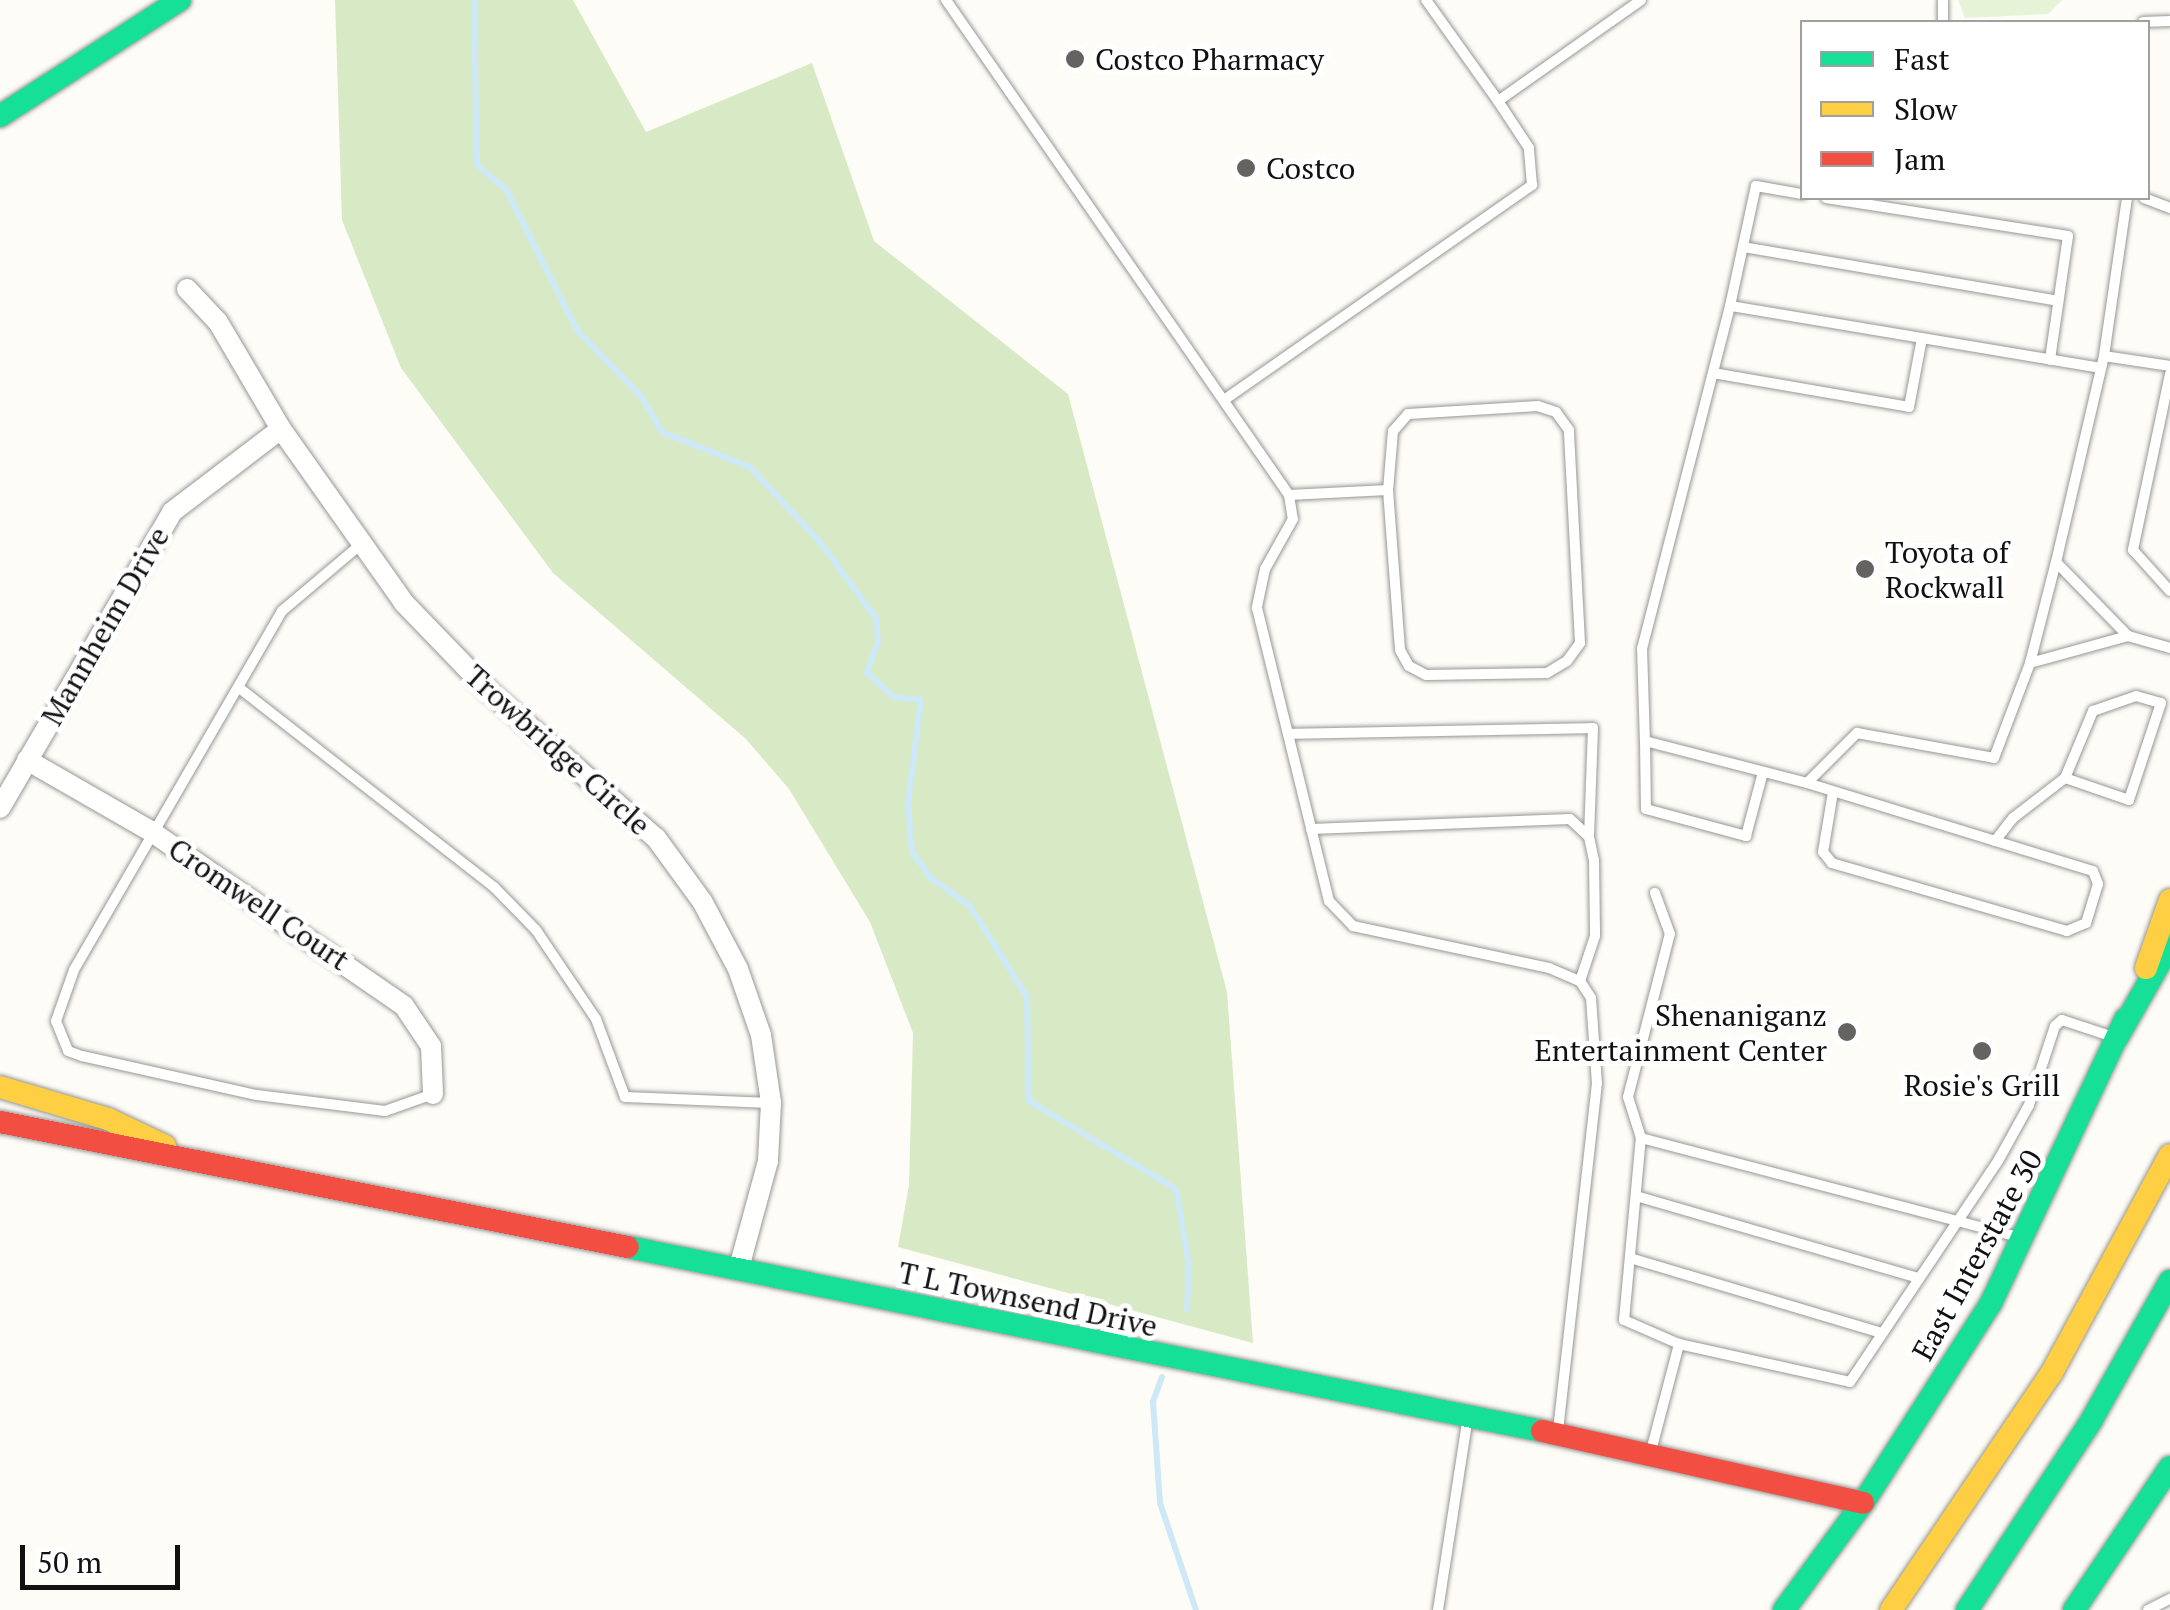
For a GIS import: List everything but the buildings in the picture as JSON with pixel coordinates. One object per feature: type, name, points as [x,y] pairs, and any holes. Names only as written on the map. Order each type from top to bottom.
[{"type":"main road","points":[[0,116],[180,0]]},
{"type":"main road","name":"East Interstate 30","points":[[1784,1610],[1863,1504],[1991,1303],[2117,1038],[2170,900]]},
{"type":"main road","points":[[2117,1038],[2170,944]]},
{"type":"main road","name":"T L Townsend Drive","points":[[0,1086],[108,1119],[181,1154]]},
{"type":"main road","name":"T L Townsend Drive","points":[[0,1122],[138,1152],[181,1154],[1150,1356],[1468,1415],[1863,1504]]},
{"type":"main road","points":[[1891,1610],[2051,1374],[2170,1155]]},
{"type":"main road","points":[[1967,1610],[2091,1422],[2170,1281]]},
{"type":"main road","points":[[2074,1610],[2170,1466]]},
{"type":"street","name":"Trowbridge Circle","points":[[187,289],[218,322],[281,429],[404,603],[488,691],[656,838],[702,901],[738,968],[761,1035],[771,1103],[768,1161],[739,1268]]},
{"type":"street","name":"Mannheim Drive","points":[[0,808],[172,512],[281,429]]},
{"type":"street","name":"Cromwell Court","points":[[27,760],[152,832],[404,1006],[432,1046],[433,1094]]},
{"type":"lane","points":[[946,0],[1288,495],[1293,519],[1265,569],[1257,608],[1329,901],[1353,926],[1529,963],[1580,981]]},
{"type":"lane","points":[[1224,400],[1532,184],[1529,148],[1426,0]]},
{"type":"lane","points":[[1498,100],[1641,0]]},
{"type":"lane","points":[[1763,772],[1746,836],[1646,809],[1642,648],[1730,306],[1756,186],[1800,194]]},
{"type":"lane","points":[[1839,200],[2068,236],[2050,360]]},
{"type":"lane","points":[[1807,783],[1857,733],[1994,758],[2030,664],[2056,562],[2103,362],[2128,200]]},
{"type":"lane","points":[[1743,248],[2058,302]]},
{"type":"lane","points":[[1730,306],[2050,360],[2170,370],[2167,404],[2132,550],[2170,591]]},
{"type":"lane","points":[[1713,373],[1909,407],[1922,338]]},
{"type":"lane","points":[[1538,406],[1556,412],[1568,430],[1580,643],[1566,661],[1546,673],[1426,675],[1409,666],[1400,650],[1388,490],[1393,431],[1408,414],[1538,406]]},
{"type":"lane","points":[[1288,495],[1388,490]]},
{"type":"lane","points":[[360,545],[282,610],[152,832],[61,999],[56,1021],[68,1051],[334,1109],[385,1110],[433,1094]]},
{"type":"lane","points":[[2056,562],[2128,636],[2170,648]]},
{"type":"lane","points":[[2030,664],[2128,636]]},
{"type":"lane","points":[[238,688],[494,887],[536,930],[596,1019],[625,1097],[771,1103]]},
{"type":"lane","points":[[1995,841],[2013,818],[2064,778],[2093,710],[2136,696],[2161,703],[2128,800],[2064,778]]},
{"type":"lane","points":[[1288,734],[1593,728],[1589,838],[1595,936],[1580,981],[1596,1026],[1597,1083],[1558,1435]]},
{"type":"lane","points":[[1645,741],[1807,783],[2093,871],[2098,884],[2086,923],[2067,931],[1832,862],[1823,852],[1833,792]]},
{"type":"lane","points":[[1311,829],[1555,816],[1589,838]]},
{"type":"lane","points":[[1655,893],[1670,934],[1628,1098],[1641,1138],[1624,1320],[1678,1344],[1850,1382],[2028,1105],[2054,1026],[2062,1020],[2117,1038]]},
{"type":"lane","points":[[1641,1138],[2024,1238]]},
{"type":"lane","points":[[1636,1196],[1918,1278]]},
{"type":"lane","points":[[1630,1258],[1882,1333]]},
{"type":"lane","points":[[1650,1458],[1678,1344]]},
{"type":"lane","points":[[1438,1610],[1468,1415]]},
{"type":"lane","points":[[2148,1610],[2170,1600]]},
{"type":"green space","points":[[335,0],[573,0],[646,132],[812,63],[874,241],[1068,394],[1227,992],[1253,1343],[898,1247],[909,1185],[913,1033],[870,922],[789,789],[746,739],[553,573],[401,368],[342,220]]},
{"type":"green space","points":[[1958,0],[2062,0],[2048,14],[1965,18]]},
{"type":"waterway","points":[[474,0],[477,165],[506,189],[577,330],[641,396],[662,432],[750,467],[819,541],[876,618],[878,641],[867,673],[894,697],[921,700],[908,803],[912,852],[931,878],[970,906],[1027,997],[1029,1101],[1176,1189],[1189,1265],[1187,1309]]},
{"type":"waterway","points":[[1162,1377],[1153,1402],[1160,1503],[1196,1610]]},
{"type":"traffic: fast","points":[[0,116],[180,0]]},
{"type":"traffic: fast","points":[[2117,1038],[2170,945]]},
{"type":"traffic: fast","points":[[1784,1610],[1863,1503],[1991,1303],[2125,1019]]},
{"type":"traffic: fast","points":[[628,1247],[1542,1431]]},
{"type":"traffic: fast","points":[[1967,1610],[2091,1421],[2170,1281]]},
{"type":"traffic: fast","points":[[2074,1610],[2170,1467]]},
{"type":"traffic: slow","points":[[2146,968],[2170,900]]},
{"type":"traffic: slow","points":[[0,1087],[108,1119],[165,1146]]},
{"type":"traffic: slow","points":[[1891,1610],[2051,1374],[2170,1155]]},
{"type":"traffic: jam","points":[[0,1122],[628,1247]]},
{"type":"traffic: jam","points":[[1542,1431],[1863,1503]]},
{"type":"place","name":"Costco Pharmacy","points":[[1075,59]]},
{"type":"place","name":"Costco","points":[[1246,168]]},
{"type":"place","name":"Toyota of Rockwall","points":[[1865,569]]},
{"type":"place","name":"Shenaniganz Entertainment Center","points":[[1847,1032]]},
{"type":"place","name":"Rosie's Grill","points":[[1982,1051]]}]
